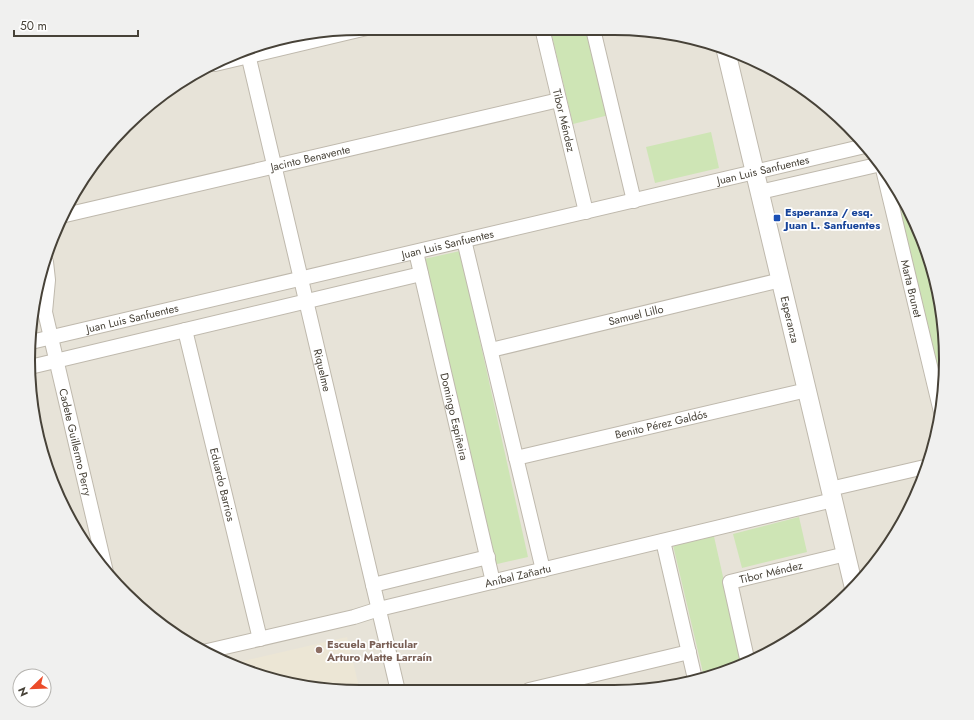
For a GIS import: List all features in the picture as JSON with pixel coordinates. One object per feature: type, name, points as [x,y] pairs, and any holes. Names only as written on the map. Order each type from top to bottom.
[{"type":"street","name":"Tibor Méndez","points":[[544,35],[586,212]]},
{"type":"street","points":[[594,35],[634,201]]},
{"type":"street","points":[[264,50],[321,38]]},
{"type":"street","name":"Riquelme","points":[[248,55],[397,685]]},
{"type":"street","name":"Esperanza","points":[[732,58],[755,172],[852,581]]},
{"type":"street","name":"Jacinto Benavente","points":[[70,214],[559,100]]},
{"type":"street","name":"Juan Luis Sanfuentes","points":[[36,341],[859,147]]},
{"type":"street","name":"Juan Luis Sanfuentes","points":[[760,192],[875,167]]},
{"type":"street","name":"Marta Brunet","points":[[886,183],[937,394]]},
{"type":"street","points":[[464,240],[543,570]]},
{"type":"street","name":"Domingo Espiñeira","points":[[416,252],[493,582]]},
{"type":"street","name":"Cadete Guillermo Perry","points":[[47,272],[48,280],[45,312],[103,559]]},
{"type":"street","points":[[35,365],[421,274]]},
{"type":"street","name":"Samuel Lillo","points":[[491,350],[781,280]]},
{"type":"street","name":"Cadete Guillermo Perry","points":[[40,305],[45,312]]},
{"type":"street","name":"Eduardo Barrios","points":[[185,330],[260,639]]},
{"type":"street","name":"Benito Pérez Galdós","points":[[516,458],[807,390]]},
{"type":"street","name":"Aníbal Zañartu","points":[[213,650],[354,617],[379,609],[663,541],[832,495],[920,469]]},
{"type":"street","points":[[663,541],[695,675]]},
{"type":"street","name":"Tibor Méndez","points":[[746,656],[730,582],[846,554]]},
{"type":"street","points":[[373,585],[488,557]]},
{"type":"street","points":[[550,685],[689,652]]},
{"type":"shaded area","points":[[614,35],[677,41],[718,52],[738,60],[777,79],[795,90],[812,102],[844,130],[872,162],[884,179],[905,216],[922,256],[928,276],[933,297],[938,339],[939,360],[936,402],[933,423],[922,464],[905,504],[895,522],[872,558],[844,590],[812,618],[776,641],[738,660],[698,674],[656,682],[614,685],[339,684],[297,679],[256,668],[197,641],[162,618],[130,590],[102,558],[79,522],[60,484],[46,444],[38,402],[35,360],[41,297],[52,256],[69,216],[90,179],[102,162],[130,130],[162,102],[179,90],[216,69],[256,52],[297,41],[339,36]]},
{"type":"shaded area","name":"Escuela Particular Arturo Matte Larraín","points":[[347,637],[359,685],[297,679],[256,668],[240,662]]},
{"type":"green space","points":[[552,35],[589,35],[609,115],[573,124]]},
{"type":"green space","points":[[711,132],[719,168],[655,183],[646,147]]},
{"type":"green space","points":[[896,199],[905,216],[922,256],[933,297],[938,339],[938,381]]},
{"type":"green space","points":[[460,251],[528,557],[493,565],[424,259]]},
{"type":"green space","points":[[799,517],[807,552],[742,568],[733,534]]},
{"type":"green space","points":[[713,532],[741,659],[703,673],[672,541]]},
{"type":"place","name":"Esperanza / esq. Juan L. Sanfuentes","points":[[777,218]]},
{"type":"place","name":"Escuela Particular Arturo Matte Larraín","points":[[319,650]]}]
